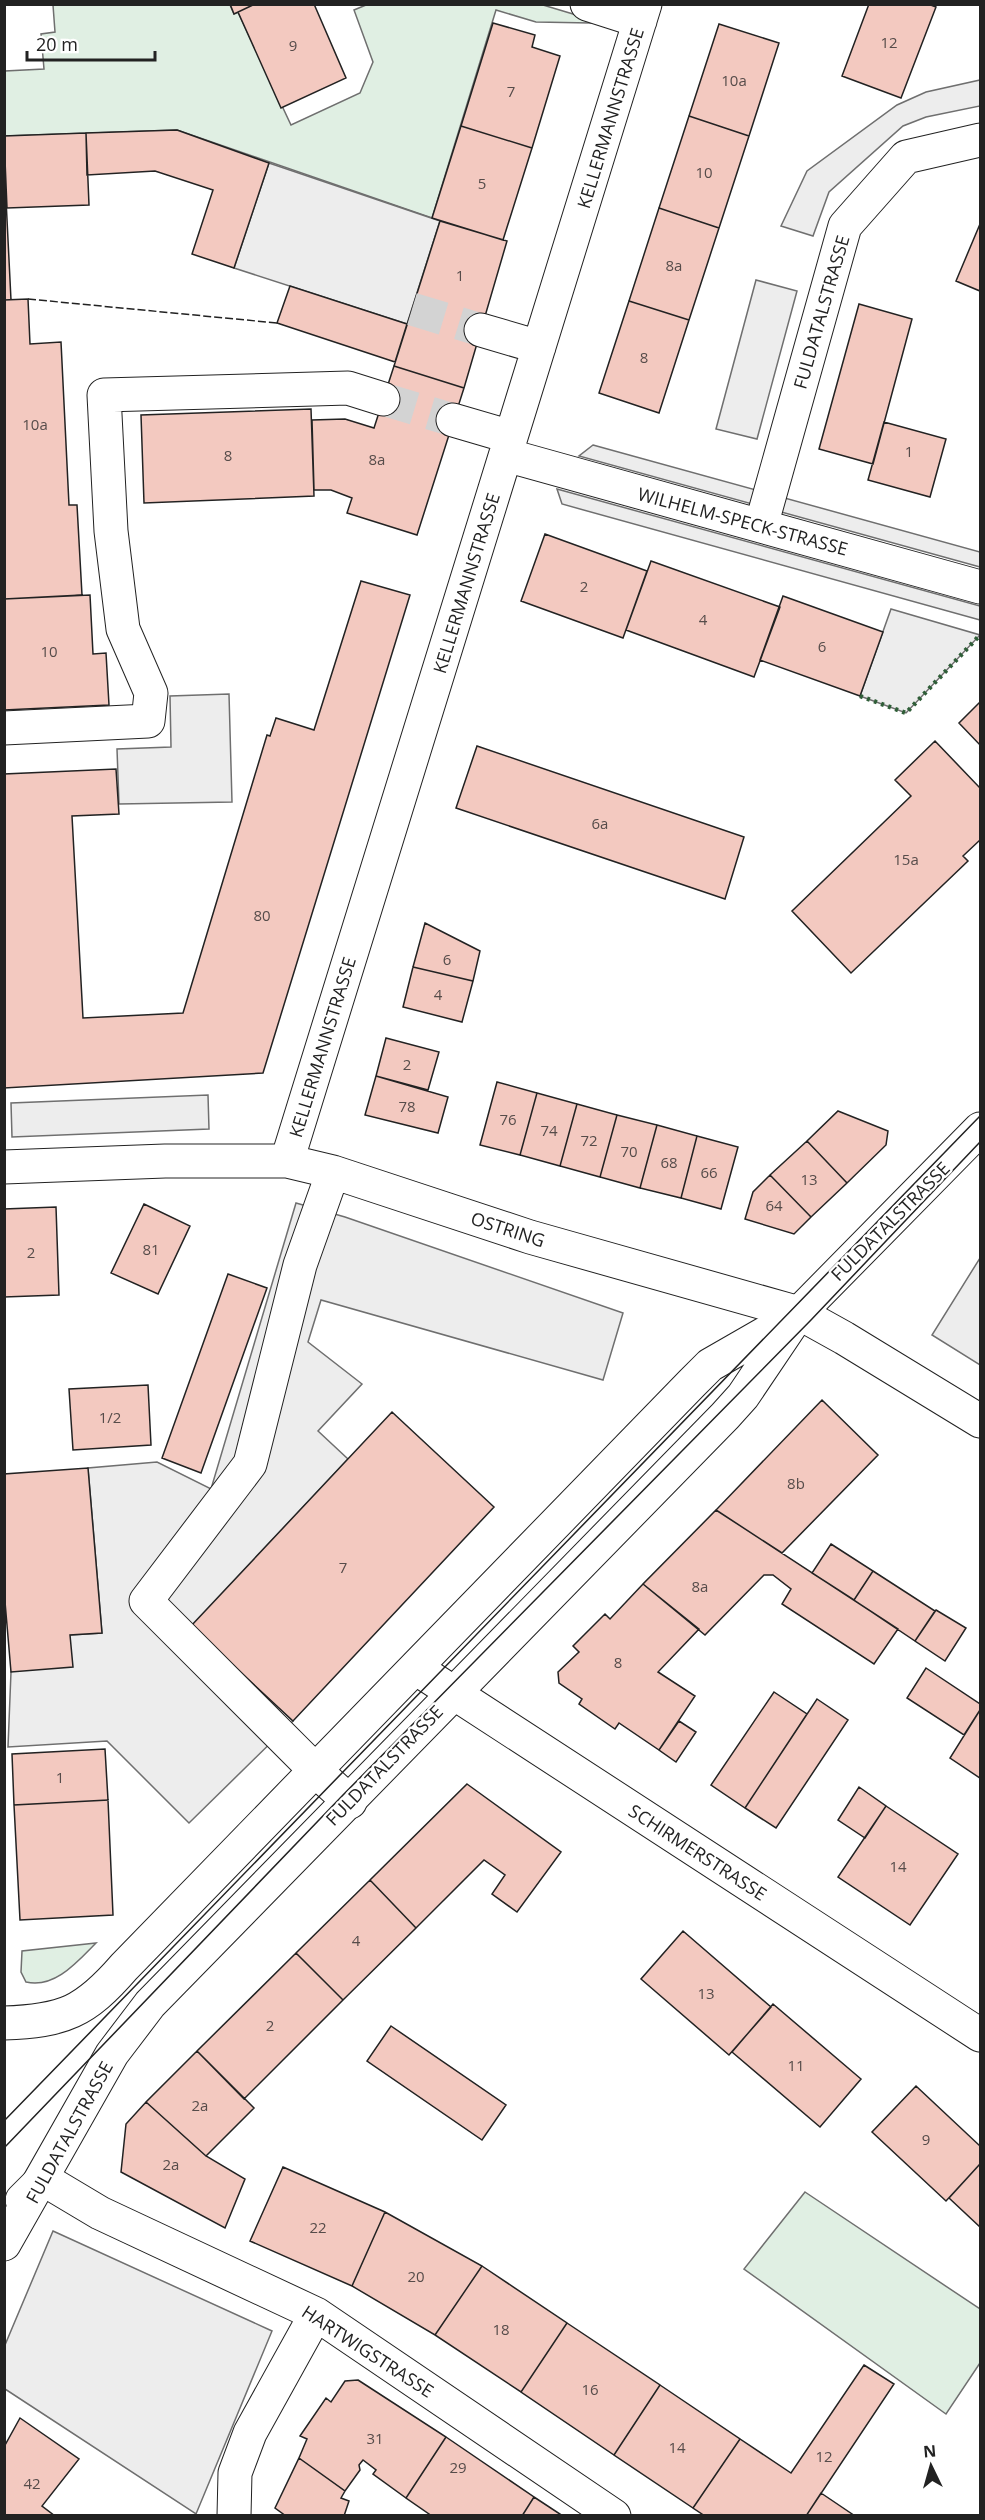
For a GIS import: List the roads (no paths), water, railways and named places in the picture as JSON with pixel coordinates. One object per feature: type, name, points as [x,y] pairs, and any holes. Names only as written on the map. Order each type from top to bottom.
[{"type":"street","points":[[587,4],[643,13]]},
{"type":"street","name":"KELLERMANNSTRASSE","points":[[286,1161],[643,13]]},
{"type":"street","name":"FULDATALSTRASSE","points":[[761,526],[845,226],[906,157],[981,140]]},
{"type":"street","points":[[481,330],[539,347]]},
{"type":"street","points":[[4,728],[148,721],[151,693],[123,629],[111,531],[104,395],[348,388],[384,399]]},
{"type":"street","name":"WILHELM-SPECK-STRASSE","points":[[453,420],[508,446],[761,526],[981,586]]},
{"type":"street","name":"FULDATALSTRASSE","points":[[4,2244],[112,2054],[150,2004],[350,1802],[453,1693],[743,1396],[799,1313],[981,1129]]},
{"type":"street","name":"OSTRING","points":[[4,1167],[165,1161],[286,1161],[333,1172],[530,1237],[799,1313],[981,1421]]},
{"type":"street","points":[[333,1172],[300,1265],[250,1464],[146,1601],[350,1802]]},
{"type":"street","name":"FULDATALSTRASSE","points":[[11,2026],[60,2017],[100,1995],[124,1967],[317,1772],[710,1365],[799,1313]]},
{"type":"street","name":"SCHIRMERSTRASSE","points":[[417,1669],[981,2035]]},
{"type":"street","points":[[4,2216],[43,2179]]},
{"type":"street","name":"HARTWIGSTRASSE","points":[[43,2179],[100,2213],[316,2314],[614,2516]]},
{"type":"street","points":[[234,2516],[235,2473],[250,2433],[316,2314]]},
{"type":"tunnel","points":[[412,309],[481,330]]},
{"type":"tunnel","points":[[383,399],[453,420]]},
{"type":"tram line","points":[[4,2121],[980,1116]]},
{"type":"tram line","points":[[4,2148],[343,1795],[811,1320],[980,1142]]}]
